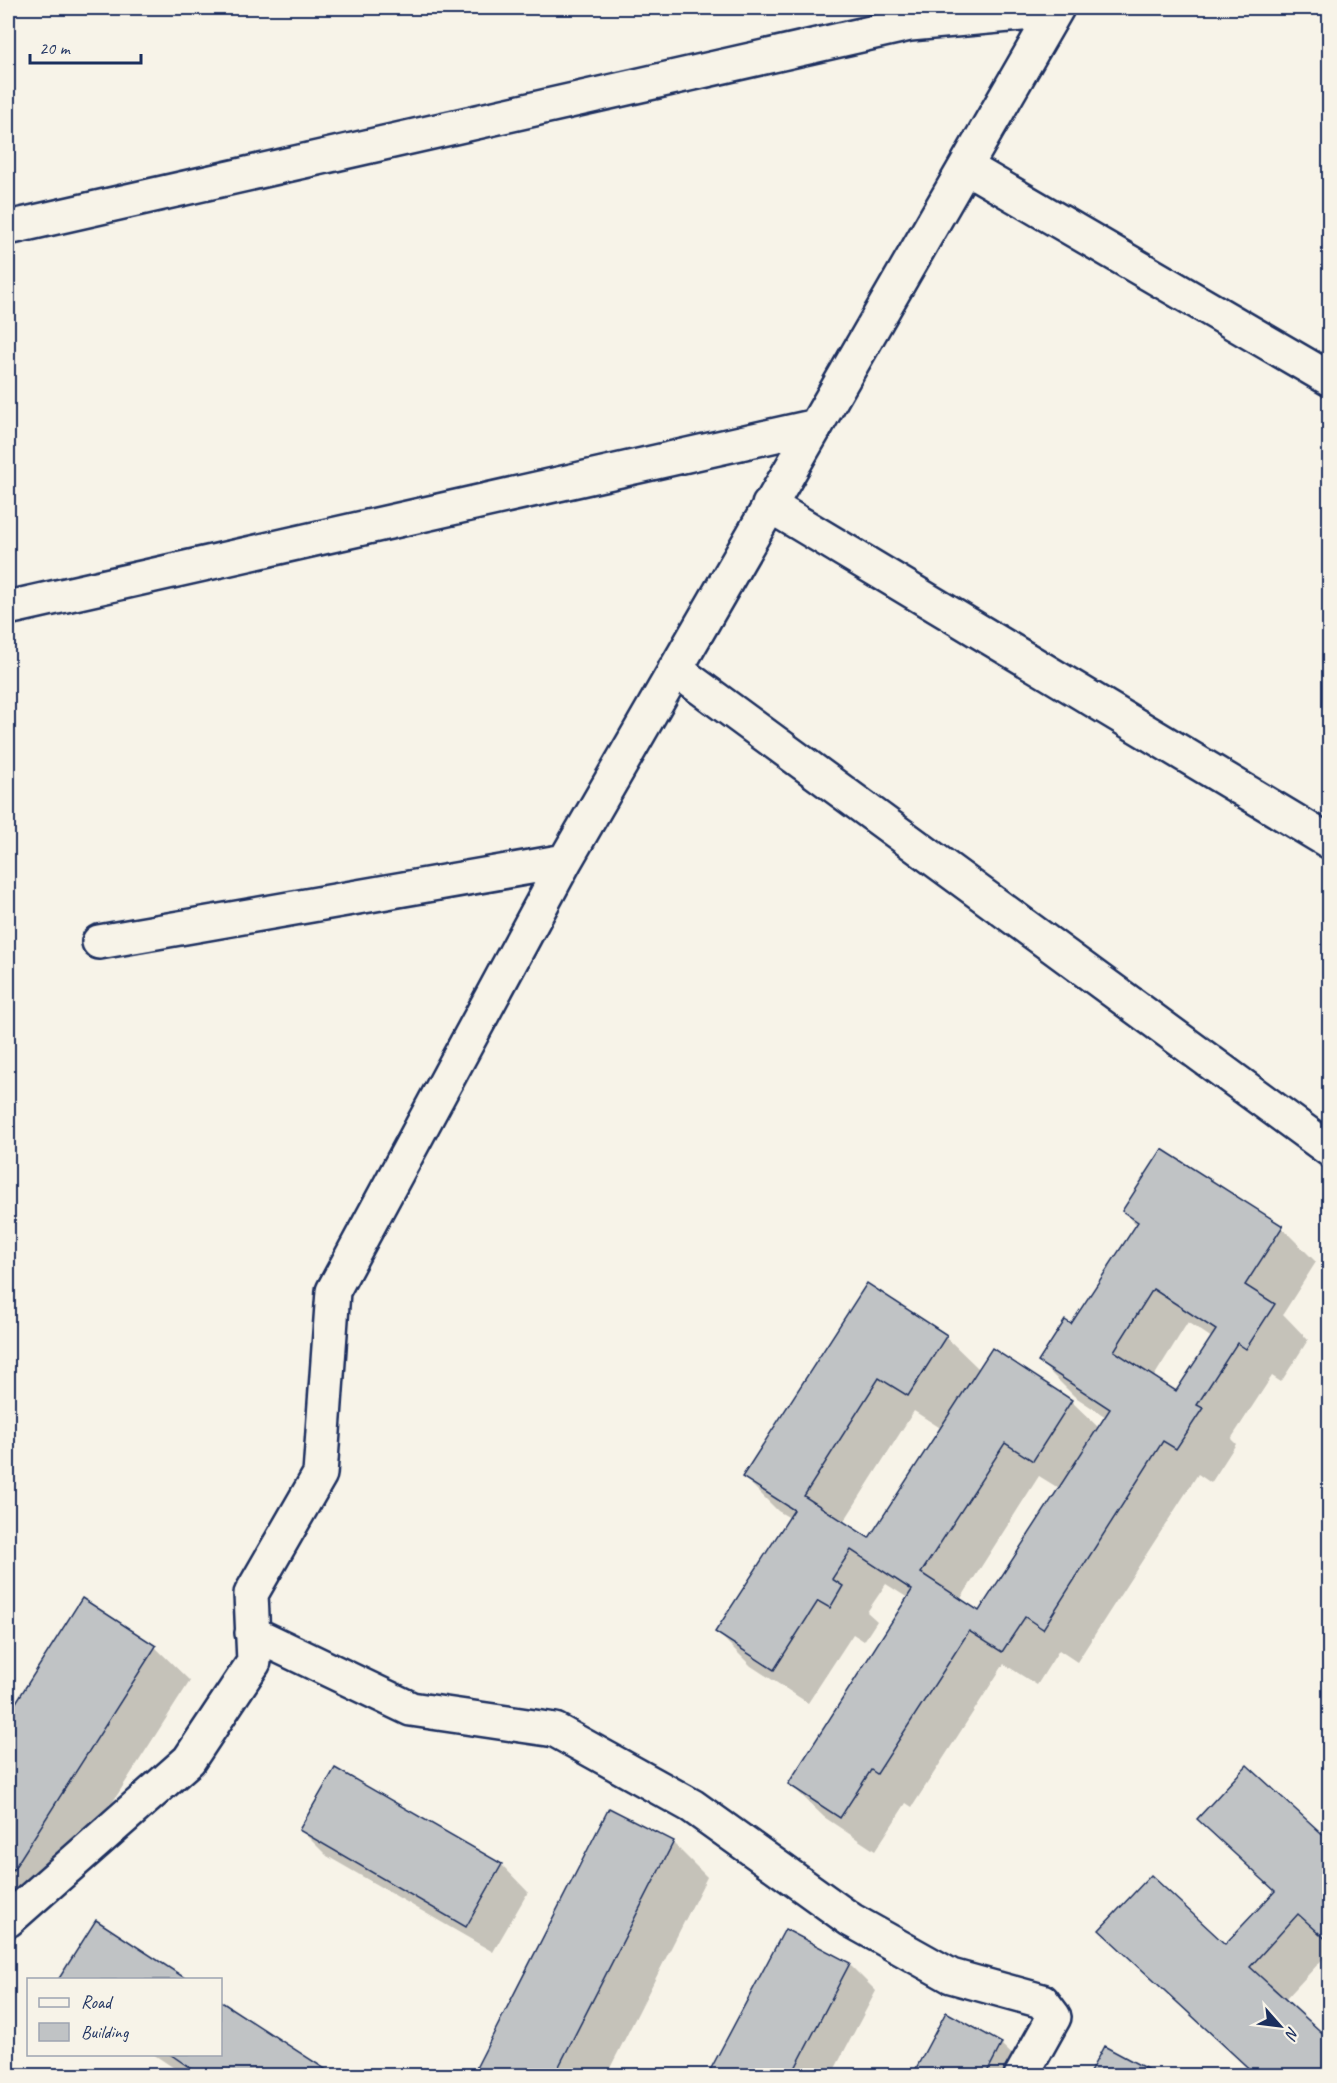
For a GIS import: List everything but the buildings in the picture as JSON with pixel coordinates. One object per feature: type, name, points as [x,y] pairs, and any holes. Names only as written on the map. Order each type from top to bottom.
[{"type":"street","points":[[8,1920],[189,1760],[254,1662],[251,1594],[320,1474],[333,1291],[565,861],[1056,9]]},
{"type":"street","points":[[8,228],[910,24],[1056,9]]},
{"type":"street","points":[[966,167],[1329,379]]},
{"type":"street","points":[[8,608],[816,426]]},
{"type":"street","points":[[769,505],[1329,842]]},
{"type":"street","points":[[675,669],[1329,1150]]},
{"type":"street","points":[[99,942],[565,861]]},
{"type":"street","points":[[252,1633],[411,1709],[555,1730],[692,1806],[851,1920],[951,1976],[1042,2001],[1054,2017],[1021,2076]]}]
